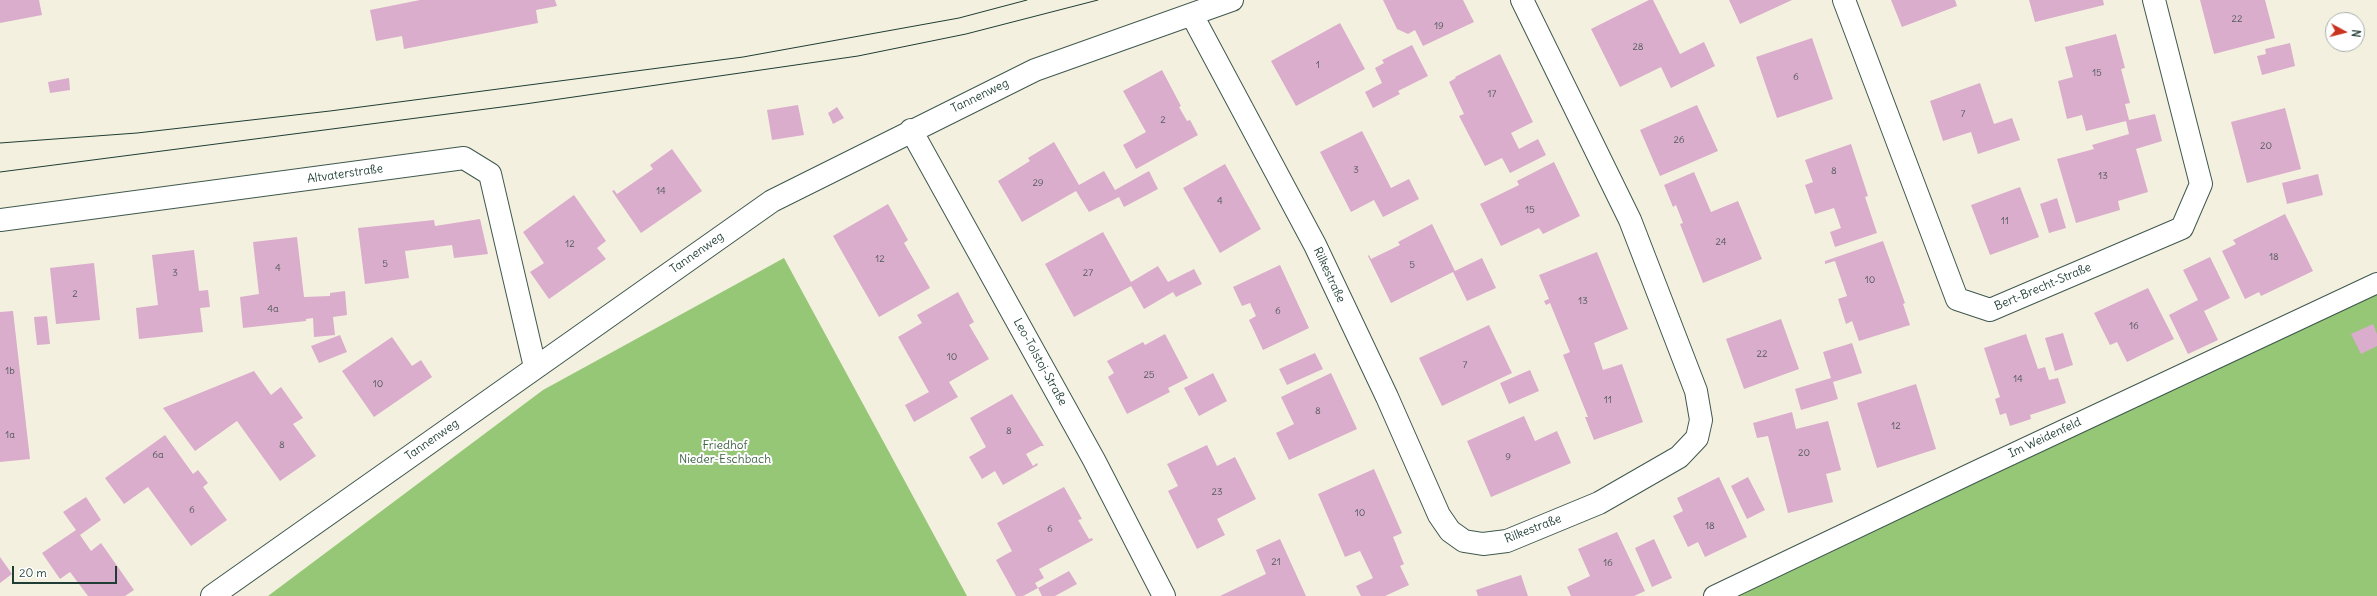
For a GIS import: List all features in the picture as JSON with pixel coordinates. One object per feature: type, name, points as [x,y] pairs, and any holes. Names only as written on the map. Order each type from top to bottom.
[{"type":"street","name":"Tannenweg","points":[[212,596],[772,201],[911,130],[1035,70],[1232,0]]},
{"type":"street","name":"Rilkestraße","points":[[1192,15],[1315,245],[1387,397],[1439,515],[1450,531],[1464,541],[1483,544],[1507,541],[1599,503],[1679,458],[1697,438],[1701,420],[1696,391],[1630,220],[1522,0]]},
{"type":"street","name":"Bert-Brecht-Straße","points":[[1844,0],[1957,300],[1990,310],[2182,228],[2201,184],[2154,0]]},
{"type":"street","name":"Leo-Tolstoj-Straße","points":[[911,130],[1094,460],[1164,596]]},
{"type":"street","name":"Altvaterstraße","points":[[0,220],[464,158],[490,174],[535,367]]},
{"type":"lane","name":"Im Weidenfeld","points":[[1714,596],[2377,282]]},
{"type":"green space","name":"Friedhof Nieder-Eschbach","points":[[784,258],[967,596],[268,596],[543,390]]},
{"type":"green space","points":[[2377,293],[2377,596],[1735,596]]},
{"type":"building","points":[[0,0],[39,0],[42,15],[0,23]]},
{"type":"building","points":[[420,0],[555,0],[557,6],[536,10],[538,23],[404,49],[402,36],[376,41],[370,10]]},
{"type":"building","points":[[1383,0],[1463,0],[1474,22],[1423,46],[1415,30],[1408,34],[1397,29]]},
{"type":"building","points":[[1649,0],[1653,0],[1680,54],[1704,42],[1715,66],[1671,88],[1661,67],[1620,87],[1591,29]]},
{"type":"building","points":[[1729,0],[1792,0],[1740,24]]},
{"type":"building","points":[[1891,0],[1955,0],[1957,6],[1902,27]]},
{"type":"building","points":[[2029,0],[2103,0],[2104,5],[2035,22]]},
{"type":"building","points":[[2200,0],[2265,0],[2275,38],[2214,54]]},
{"type":"building","points":[[1340,23],[1365,69],[1296,106],[1271,61]]},
{"type":"building","points":[[2116,34],[2125,68],[2121,69],[2130,103],[2125,104],[2129,120],[2155,114],[2162,141],[2136,149],[2148,192],[2118,201],[2120,210],[2076,223],[2057,159],[2094,149],[2092,145],[2129,134],[2126,121],[2086,131],[2082,115],[2067,119],[2058,81],[2073,77],[2065,47]]},
{"type":"building","points":[[1812,38],[1833,99],[1777,118],[1756,57]]},
{"type":"building","points":[[2290,43],[2295,66],[2262,75],[2257,56],[2266,54],[2265,49]]},
{"type":"building","points":[[1412,45],[1428,76],[1398,91],[1400,94],[1373,108],[1365,92],[1382,83],[1375,68],[1384,63],[1382,60]]},
{"type":"building","points":[[1500,54],[1533,122],[1511,133],[1519,149],[1538,139],[1546,155],[1510,173],[1502,158],[1485,166],[1459,116],[1464,114],[1449,82],[1456,78],[1455,77]]},
{"type":"building","points":[[1162,70],[1181,106],[1179,107],[1187,121],[1190,120],[1198,135],[1136,169],[1123,145],[1146,132],[1123,91]]},
{"type":"building","points":[[69,78],[70,90],[50,93],[48,82]]},
{"type":"building","points":[[1980,83],[1994,124],[2012,118],[2020,140],[1978,154],[1971,132],[1943,141],[1930,101]]},
{"type":"building","points":[[798,105],[804,135],[772,140],[767,110]]},
{"type":"building","points":[[1697,105],[1718,151],[1660,176],[1640,130]]},
{"type":"building","points":[[837,107],[844,118],[833,124],[828,113]]},
{"type":"building","points":[[2285,108],[2301,169],[2247,183],[2231,122]]},
{"type":"building","points":[[1362,131],[1391,188],[1409,179],[1419,199],[1383,217],[1374,200],[1351,212],[1320,152]]},
{"type":"building","points":[[1054,142],[1079,185],[1104,171],[1115,190],[1149,171],[1158,189],[1124,207],[1119,197],[1089,212],[1076,191],[1022,222],[998,181],[1030,161],[1028,158]]},
{"type":"building","points":[[1851,144],[1868,196],[1865,197],[1877,233],[1835,247],[1830,232],[1841,228],[1834,208],[1815,214],[1805,185],[1813,182],[1805,160]]},
{"type":"building","points":[[672,149],[702,191],[641,233],[612,191],[614,190],[617,194],[653,169],[650,165]]},
{"type":"building","points":[[1554,162],[1580,216],[1543,234],[1539,228],[1501,246],[1480,204],[1519,185],[1517,181]]},
{"type":"building","points":[[1225,164],[1261,229],[1220,253],[1183,188]]},
{"type":"building","points":[[1694,172],[1711,212],[1738,201],[1762,259],[1703,283],[1680,224],[1683,223],[1676,205],[1673,207],[1664,185]]},
{"type":"building","points":[[2318,174],[2323,195],[2287,204],[2282,183]]},
{"type":"building","points":[[2020,187],[2039,237],[1990,255],[1971,205]]},
{"type":"building","points":[[574,195],[606,241],[597,248],[606,259],[549,299],[530,272],[544,263],[523,232]]},
{"type":"building","points":[[2057,198],[2066,228],[2049,233],[2040,204]]},
{"type":"building","points":[[888,204],[908,240],[904,243],[930,288],[879,317],[833,236]]},
{"type":"building","points":[[2285,214],[2313,271],[2261,296],[2259,292],[2245,299],[2222,251],[2236,244],[2233,240]]},
{"type":"building","points":[[480,219],[488,254],[454,258],[452,245],[405,251],[409,278],[365,284],[358,228],[434,220],[435,226]]},
{"type":"building","points":[[1432,224],[1455,271],[1482,258],[1496,288],[1467,301],[1453,272],[1391,303],[1368,256],[1369,255],[1371,259],[1400,245],[1398,242]]},
{"type":"building","points":[[1103,232],[1131,282],[1158,266],[1168,282],[1194,269],[1202,284],[1176,297],[1173,292],[1144,309],[1131,286],[1074,317],[1045,264]]},
{"type":"building","points":[[297,237],[304,297],[330,296],[330,293],[345,291],[347,315],[333,317],[335,335],[314,337],[313,318],[306,319],[306,321],[243,328],[240,297],[259,294],[253,242]]},
{"type":"building","points":[[1883,241],[1905,303],[1903,304],[1910,325],[1859,341],[1852,321],[1846,324],[1838,299],[1847,296],[1835,261],[1825,264],[1825,261]]},
{"type":"building","points":[[194,250],[199,291],[208,290],[210,307],[200,308],[203,332],[139,339],[136,308],[158,305],[152,255]]},
{"type":"building","points":[[1597,252],[1628,329],[1594,343],[1603,370],[1622,364],[1643,422],[1594,440],[1585,417],[1588,417],[1563,355],[1570,352],[1550,303],[1546,305],[1544,301],[1549,299],[1539,275]]},
{"type":"building","points":[[2210,257],[2230,298],[2204,311],[2218,340],[2188,354],[2169,315],[2198,300],[2183,270]]},
{"type":"building","points":[[94,263],[100,320],[56,324],[50,268]]},
{"type":"building","points":[[1280,265],[1309,328],[1263,350],[1249,320],[1256,316],[1250,303],[1242,306],[1233,287]]},
{"type":"building","points":[[2148,288],[2174,339],[2127,362],[2117,342],[2110,345],[2094,313]]},
{"type":"building","points":[[958,292],[974,322],[969,325],[989,359],[949,382],[958,397],[914,422],[905,405],[929,392],[898,337],[922,323],[917,315]]},
{"type":"building","points":[[13,311],[30,459],[0,462],[0,312]]},
{"type":"building","points":[[47,316],[50,344],[37,345],[34,317]]},
{"type":"building","points":[[1781,319],[1799,369],[1744,389],[1726,339]]},
{"type":"building","points":[[2373,324],[2377,334],[2377,346],[2361,354],[2351,334]]},
{"type":"building","points":[[1489,325],[1512,373],[1442,406],[1419,358]]},
{"type":"building","points":[[2063,333],[2073,365],[2055,371],[2045,338]]},
{"type":"building","points":[[1165,334],[1188,378],[1168,388],[1170,392],[1127,414],[1108,377],[1114,373],[1107,361],[1143,342],[1145,345]]},
{"type":"building","points":[[2026,334],[2038,369],[2045,367],[2049,380],[2058,378],[2066,403],[2030,415],[2031,419],[2010,426],[2006,413],[2000,415],[1995,399],[2000,397],[1984,348]]},
{"type":"building","points":[[340,335],[347,352],[319,363],[311,346]]},
{"type":"building","points":[[392,337],[412,366],[421,360],[432,377],[374,417],[342,371]]},
{"type":"building","points":[[1852,343],[1862,373],[1833,382],[1838,399],[1801,410],[1795,389],[1831,378],[1823,352]]},
{"type":"building","points":[[1315,353],[1323,369],[1287,385],[1279,369]]},
{"type":"building","points":[[1530,370],[1539,391],[1509,404],[1500,383]]},
{"type":"building","points":[[254,371],[271,395],[281,387],[303,418],[293,424],[316,456],[280,481],[237,421],[195,451],[163,408]]},
{"type":"building","points":[[1213,373],[1227,401],[1199,416],[1184,388]]},
{"type":"building","points":[[1331,373],[1357,429],[1289,460],[1276,433],[1294,424],[1281,397]]},
{"type":"building","points":[[1916,384],[1936,449],[1877,468],[1857,403]]},
{"type":"building","points":[[1012,394],[1044,446],[1041,446],[1026,454],[1033,466],[1037,463],[1038,465],[1003,485],[995,471],[982,479],[969,457],[986,447],[970,418]]},
{"type":"building","points":[[1792,412],[1796,429],[1828,421],[1841,470],[1826,474],[1833,502],[1788,513],[1768,436],[1757,438],[1753,423]]},
{"type":"building","points":[[1524,416],[1535,441],[1557,431],[1571,463],[1491,497],[1467,441]]},
{"type":"building","points":[[165,435],[193,474],[198,470],[208,483],[203,487],[227,520],[191,546],[148,487],[124,504],[105,478]]},
{"type":"building","points":[[1207,445],[1217,466],[1235,457],[1256,499],[1217,519],[1225,535],[1197,549],[1168,491],[1178,486],[1167,464]]},
{"type":"building","points":[[1374,469],[1402,533],[1393,537],[1404,564],[1400,566],[1409,585],[1385,596],[1361,596],[1356,586],[1373,578],[1360,551],[1345,557],[1318,494]]},
{"type":"building","points":[[1719,477],[1747,537],[1705,557],[1698,542],[1688,547],[1673,516],[1683,511],[1677,498]]},
{"type":"building","points":[[1748,477],[1765,510],[1747,519],[1731,486]]},
{"type":"building","points":[[1064,487],[1082,519],[1078,520],[1089,539],[1092,538],[1093,540],[1039,569],[1044,578],[1035,583],[1038,588],[1023,596],[1016,596],[996,560],[1012,551],[997,523]]},
{"type":"building","points":[[86,497],[101,520],[80,535],[91,551],[101,543],[134,590],[125,596],[88,596],[70,572],[60,579],[42,553],[76,530],[63,512]]},
{"type":"building","points":[[1617,532],[1645,591],[1634,596],[1571,596],[1567,587],[1590,576],[1578,549]]},
{"type":"building","points":[[1280,539],[1306,596],[1220,596],[1266,574],[1256,550]]},
{"type":"building","points":[[1654,539],[1672,578],[1652,587],[1635,548]]},
{"type":"building","points":[[0,557],[12,574],[0,583]]},
{"type":"building","points":[[1069,571],[1077,584],[1055,596],[1042,596],[1038,588]]},
{"type":"building","points":[[1521,575],[1528,596],[1478,596],[1476,590]]},
{"type":"tram line","points":[[0,143],[137,133],[330,111],[743,57],[959,18],[1027,0]]},
{"type":"tram line","points":[[0,172],[525,104],[858,56],[966,34],[1098,0]]}]
